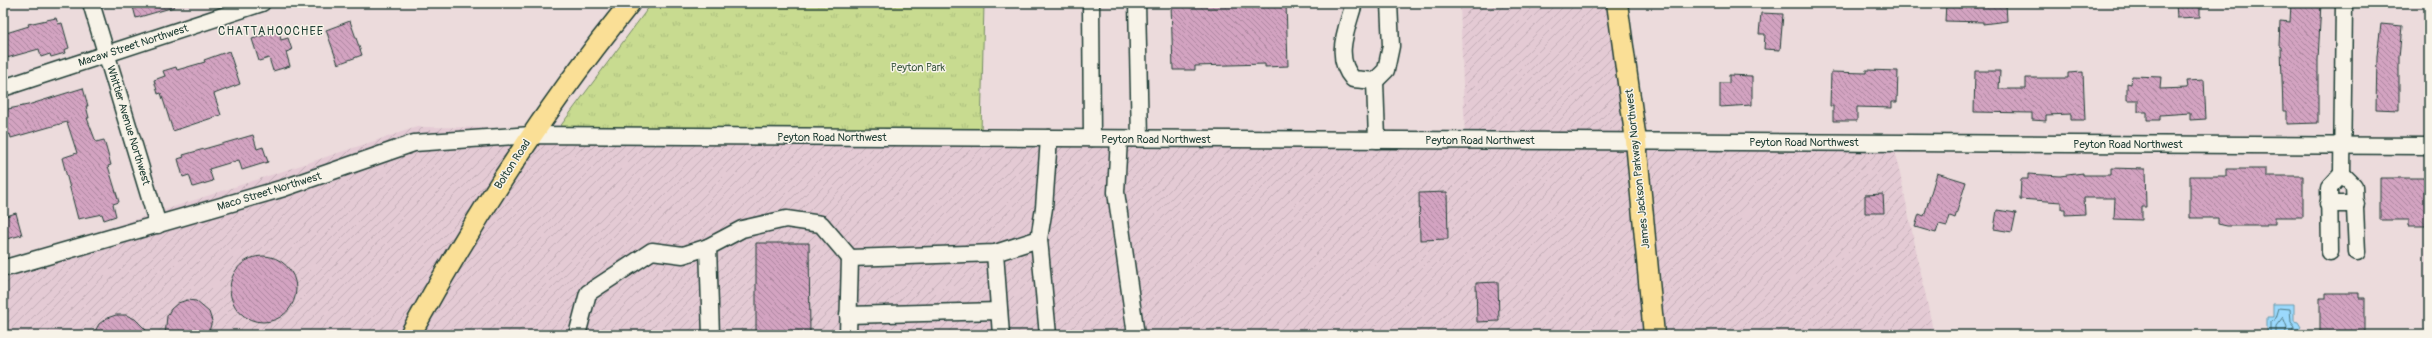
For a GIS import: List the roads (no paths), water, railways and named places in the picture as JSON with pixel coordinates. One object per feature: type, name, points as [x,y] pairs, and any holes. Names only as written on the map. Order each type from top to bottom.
[{"type":"main road","name":"Bolton Road","points":[[410,335],[467,234],[531,135],[593,49],[630,3]]},
{"type":"main road","name":"James Jackson Parkway Northwest","points":[[1617,3],[1636,141],[1654,335]]},
{"type":"street","name":"Whittier Avenue Northwest","points":[[91,3],[158,225]]},
{"type":"street","name":"Macaw Street Northwest","points":[[3,88],[262,3]]},
{"type":"street","points":[[1091,3],[1092,138]]},
{"type":"street","points":[[1137,3],[1140,138]]},
{"type":"street","points":[[1354,3],[1341,58],[1346,71],[1353,79],[1376,81]]},
{"type":"street","points":[[1377,140],[1376,81],[1386,70],[1391,46],[1389,3]]},
{"type":"street","points":[[2330,252],[2328,204],[2329,188],[2342,174],[2344,3]]},
{"type":"street","name":"Peyton Road Northwest","points":[[531,135],[2429,146]]},
{"type":"street","name":"Maco Street Northwest","points":[[9,267],[284,188],[414,143],[531,135]]},
{"type":"street","points":[[1048,335],[1039,239],[1044,208],[1049,138]]},
{"type":"street","points":[[1119,139],[1116,192],[1136,335]]},
{"type":"street","points":[[2342,174],[2354,186],[2357,252]]},
{"type":"street","points":[[2328,204],[2356,204]]},
{"type":"street","points":[[577,335],[588,293],[652,251],[683,255],[708,247],[742,229],[786,219],[822,224],[850,258],[848,335]]},
{"type":"street","points":[[850,258],[995,253],[1039,239]]},
{"type":"street","points":[[708,247],[711,335]]},
{"type":"street","points":[[995,253],[1001,335]]},
{"type":"street","points":[[848,316],[999,311]]},
{"type":"water","points":[[2273,304],[2294,304],[2294,321],[2298,322],[2301,327],[2294,335],[2267,335],[2267,317],[2273,317]]},
{"type":"district","name":"CHATTAHOOCHEE","points":[[271,31]]},
{"type":"park label","name":"Peyton Park","points":[[918,67]]}]
